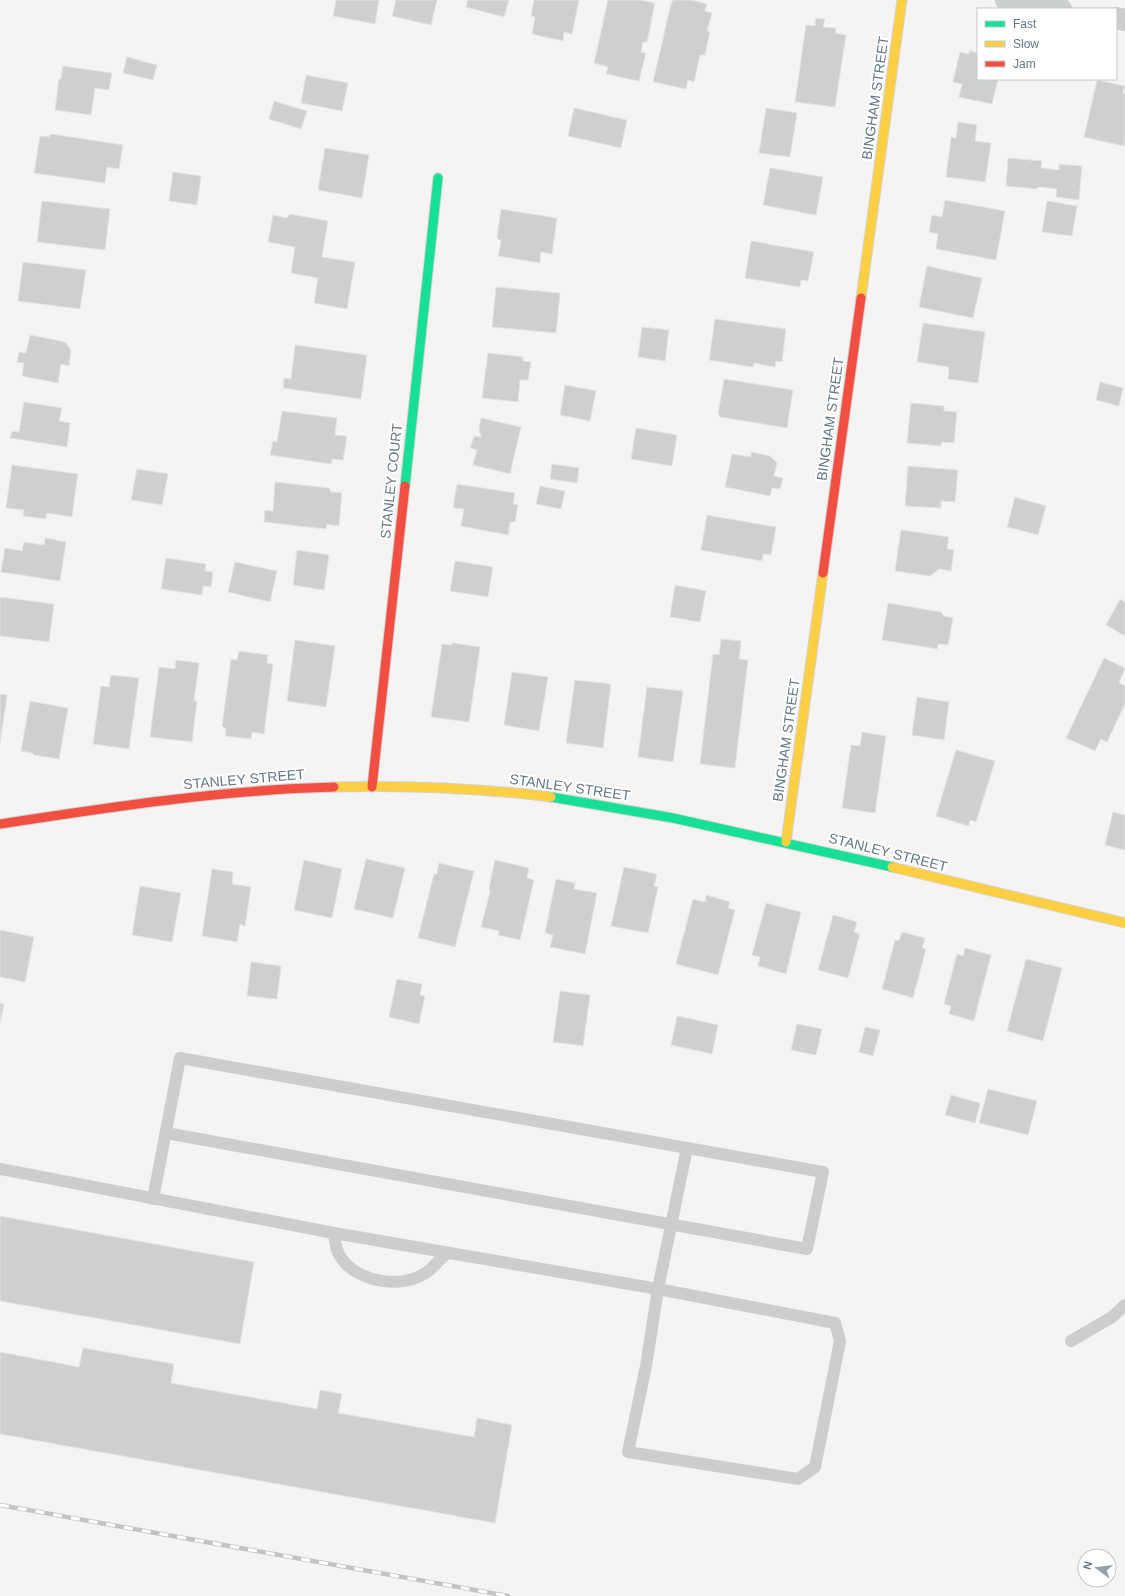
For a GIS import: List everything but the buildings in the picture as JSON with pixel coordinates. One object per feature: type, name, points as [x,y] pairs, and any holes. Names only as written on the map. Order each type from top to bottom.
[{"type":"street","name":"BINGHAM STREET","points":[[786,842],[902,0]]},
{"type":"street","points":[[1006,0],[1055,8]]},
{"type":"street","name":"STANLEY COURT","points":[[372,787],[438,178]]},
{"type":"street","name":"STANLEY STREET","points":[[0,824],[113,807],[262,790],[428,787],[483,790],[579,800],[695,822],[786,842],[1125,923]]},
{"type":"lane","points":[[153,1199],[180,1058],[823,1172],[807,1249],[166,1132]]},
{"type":"lane","points":[[0,1169],[334,1233],[658,1289],[835,1323],[840,1342],[815,1467],[798,1479],[628,1452],[646,1366],[658,1289],[687,1148]]},
{"type":"lane","points":[[334,1233],[336,1249],[342,1260],[353,1270],[371,1279],[390,1282],[411,1278],[426,1272],[447,1253]]},
{"type":"lane","points":[[1071,1340],[1112,1317],[1125,1305]]},
{"type":"railway","points":[[0,1505],[508,1596]]},
{"type":"traffic: fast","points":[[405,486],[438,178]]},
{"type":"traffic: fast","points":[[551,797],[673,818],[892,867]]},
{"type":"traffic: slow","points":[[861,298],[902,0]]},
{"type":"traffic: slow","points":[[786,842],[823,573]]},
{"type":"traffic: slow","points":[[334,787],[389,786],[443,788],[497,791],[551,797]]},
{"type":"traffic: slow","points":[[892,867],[1125,923]]},
{"type":"traffic: jam","points":[[823,573],[861,298]]},
{"type":"traffic: jam","points":[[372,787],[405,486]]},
{"type":"traffic: jam","points":[[0,824],[167,800],[250,792],[334,787]]}]
